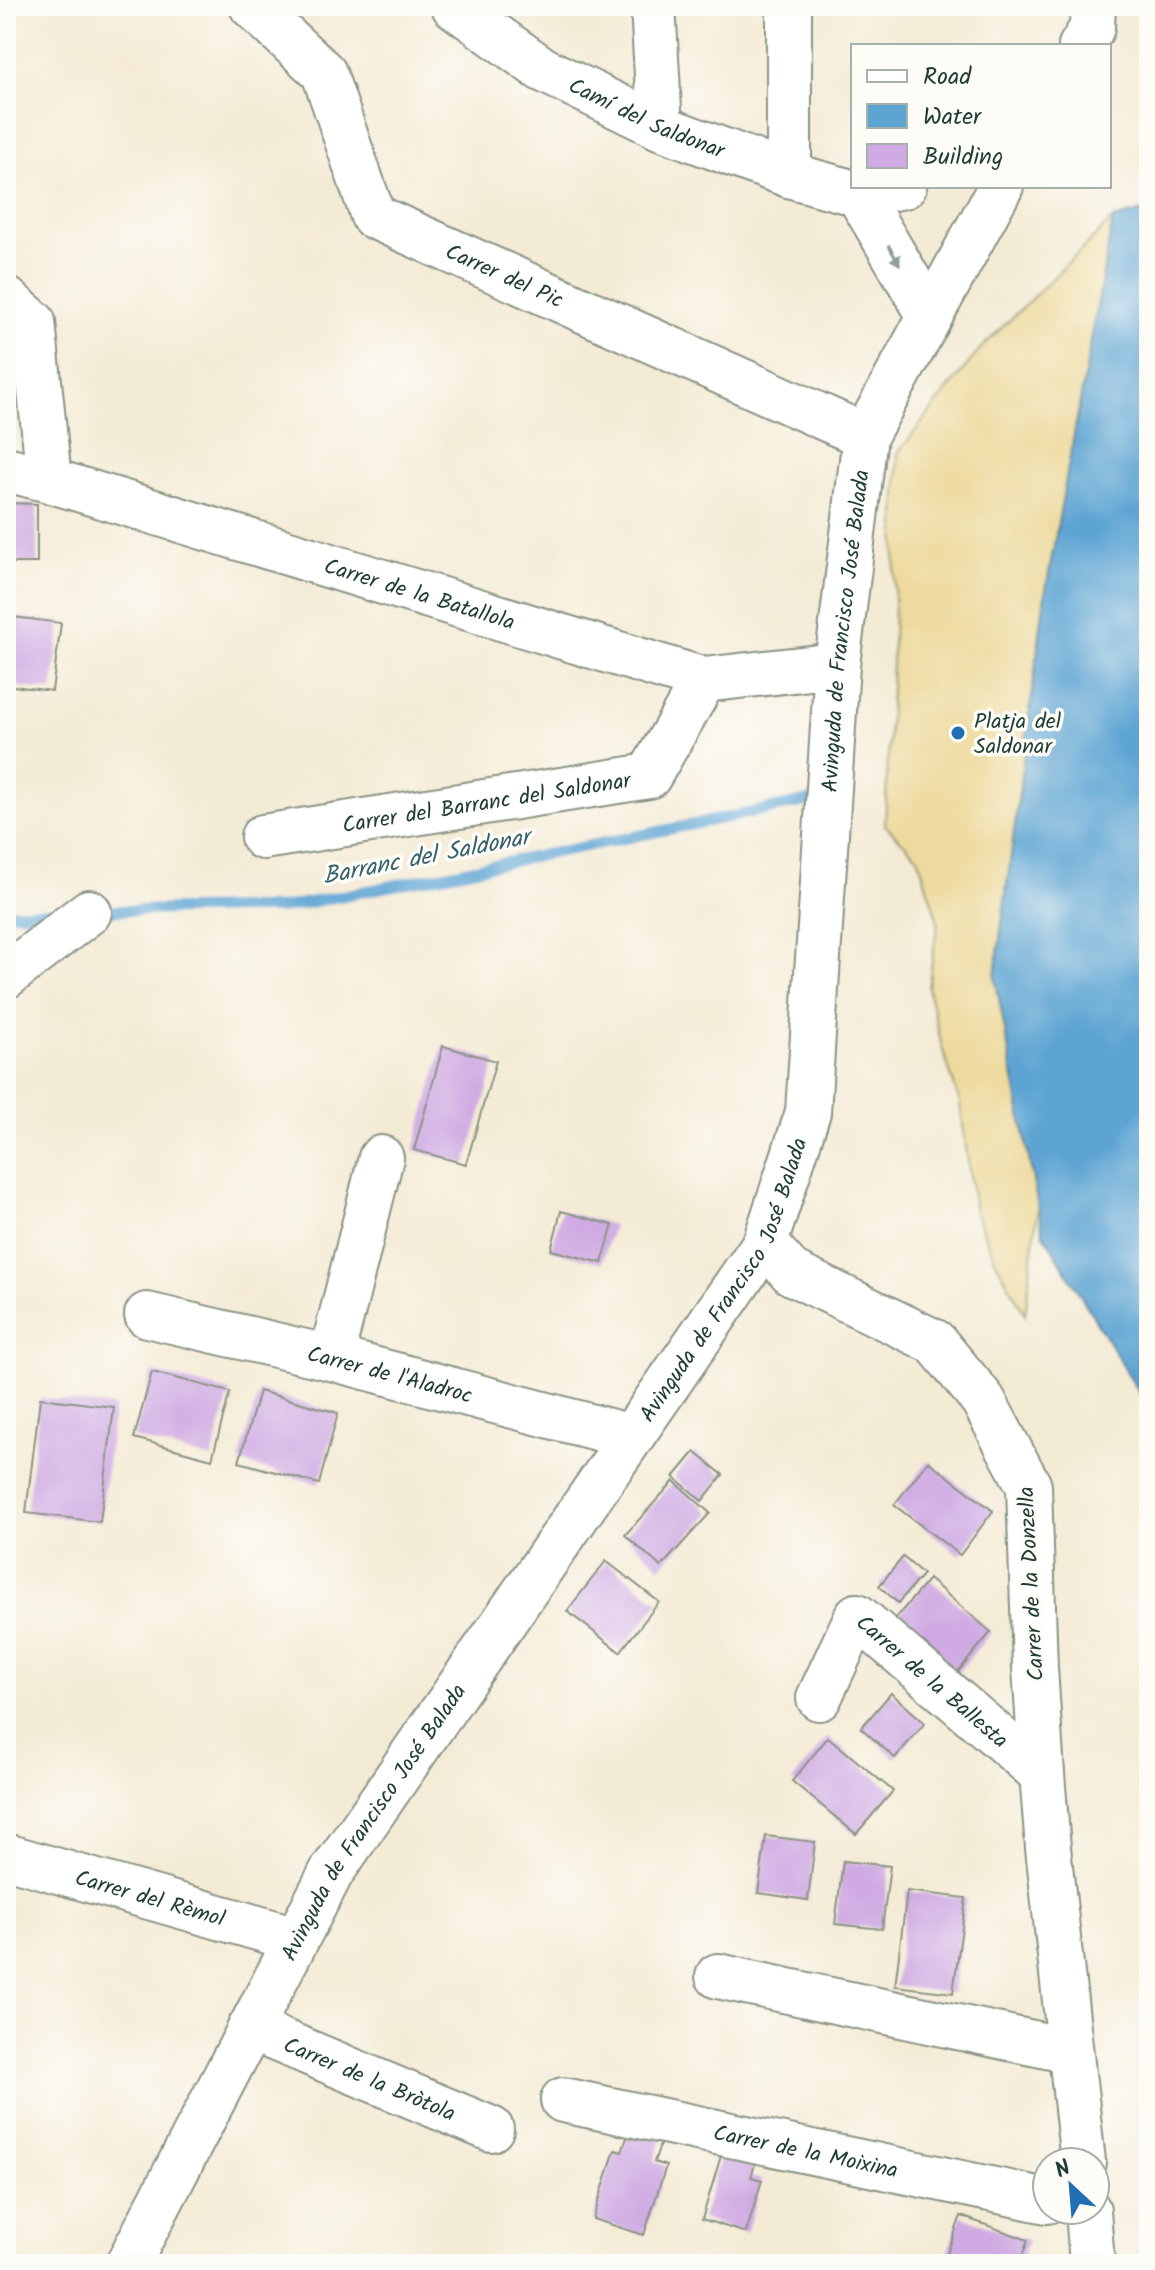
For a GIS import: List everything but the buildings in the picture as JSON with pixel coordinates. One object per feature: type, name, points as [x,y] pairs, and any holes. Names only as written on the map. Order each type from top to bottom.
[{"type":"street","name":"Carrer del Pic","points":[[252,6],[324,73],[373,216],[865,436]]},
{"type":"street","name":"Camí del Saldonar","points":[[454,6],[542,69],[660,127],[789,175],[858,194],[892,188]]},
{"type":"street","points":[[653,6],[660,127]]},
{"type":"street","points":[[789,6],[789,175]]},
{"type":"street","points":[[1082,44],[1092,28],[1093,6]]},
{"type":"street","name":"Avinguda de Francisco José Balada","points":[[128,2264],[331,1873],[765,1243],[808,1112],[836,684],[865,436],[1000,188]]},
{"type":"street","points":[[858,194],[930,316]]},
{"type":"street","points":[[6,299],[33,322],[49,480]]},
{"type":"street","name":"Carrer de la Batallola","points":[[6,469],[704,680],[836,684]]},
{"type":"street","name":"Carrer del Barranc del Saldonar","points":[[263,837],[649,776],[704,680]]},
{"type":"street","points":[[6,976],[89,912]]},
{"type":"street","points":[[331,1358],[381,1158]]},
{"type":"street","name":"Carrer de la Donzella","points":[[765,1243],[792,1273],[935,1342],[983,1400],[1029,1486],[1042,1774],[1081,2146]]},
{"type":"street","name":"Carrer de l'Aladroc","points":[[147,1315],[331,1358],[631,1437]]},
{"type":"street","name":"Carrer de la Ballesta","points":[[819,1698],[857,1616],[1042,1774]]},
{"type":"street","name":"Carrer del Rèmol","points":[[6,1856],[296,1939]]},
{"type":"street","points":[[718,1976],[1070,2051]]},
{"type":"street","name":"Carrer de la Bròtola","points":[[250,2028],[491,2129]]},
{"type":"street","name":"Carrer de la Moixina","points":[[563,2100],[1031,2198]]},
{"type":"street","points":[[1089,2226],[1092,2264]]},
{"type":"sand","name":"Platja del Saldonar","points":[[1113,219],[1045,595],[995,977],[1038,1207],[1025,1315],[996,1261],[975,1212],[960,1103],[928,988],[938,922],[918,857],[885,825],[898,453],[981,348]]},
{"type":"water","points":[[1149,209],[1149,1409],[1043,1233],[995,977],[1045,595],[1113,219]]},
{"type":"waterway","name":"Barranc del Saldonar","points":[[99,911],[282,908],[818,799]]},
{"type":"waterway","name":"Barranc del Saldonar","points":[[6,913],[65,912]]},
{"type":"place","name":"Platja del Saldonar","points":[[958,733]]}]
